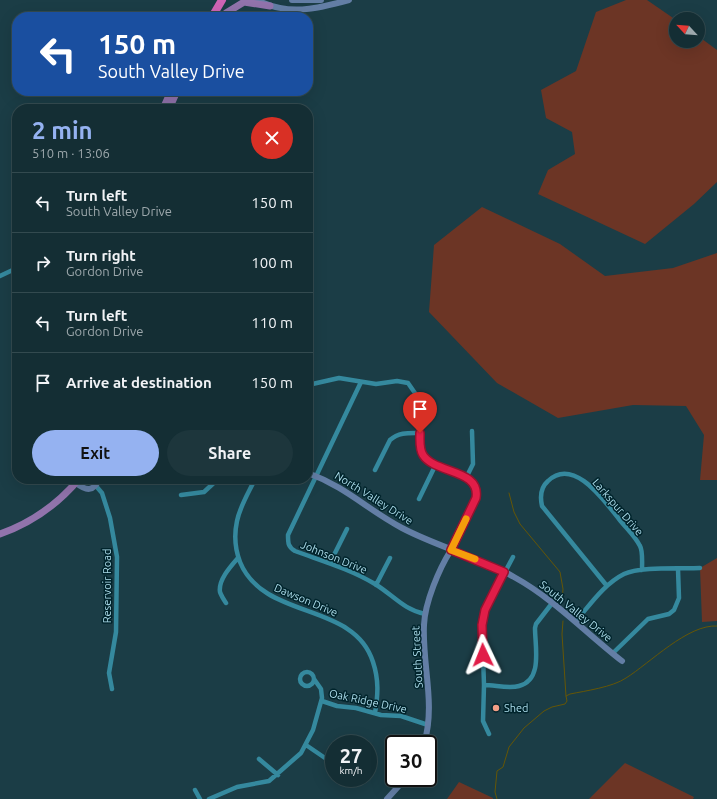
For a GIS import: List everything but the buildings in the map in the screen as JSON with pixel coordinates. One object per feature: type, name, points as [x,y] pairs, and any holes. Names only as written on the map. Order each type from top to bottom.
[{"type":"highway","points":[[216,12],[222,0]]},
{"type":"main road","points":[[217,12],[226,0]]},
{"type":"main road","points":[[227,12],[236,0]]},
{"type":"main road","points":[[229,12],[244,2],[270,6]]},
{"type":"main road","points":[[0,534],[17,528],[39,515],[75,484]]},
{"type":"street","points":[[256,0],[270,6],[289,11],[305,10],[349,0]]},
{"type":"street","points":[[292,0],[321,0]]},
{"type":"street","points":[[0,276],[12,270]]},
{"type":"street","points":[[313,384],[339,378],[376,384],[397,381],[408,383],[418,400],[422,454],[427,460],[466,478],[476,487],[476,498],[451,550]]},
{"type":"street","name":"Johnson Drive","points":[[313,482],[361,382]]},
{"type":"street","points":[[466,478],[473,464],[472,431]]},
{"type":"street","points":[[375,470],[390,440],[394,436],[400,433],[420,433]]},
{"type":"street","points":[[419,499],[436,464]]},
{"type":"street","name":"Larkspur Drive","points":[[607,586],[542,506],[540,498],[542,488],[553,477],[562,474],[575,476],[593,488],[641,547],[642,570]]},
{"type":"street","name":"North Valley Drive","points":[[313,475],[348,492],[399,527],[451,550]]},
{"type":"street","points":[[81,484],[87,490],[96,486]]},
{"type":"street","points":[[181,495],[204,492],[213,484]]},
{"type":"street","name":"Dawson Drive","points":[[253,484],[237,521],[235,542],[238,558],[248,576],[264,592],[299,609],[334,622],[349,630],[364,643],[371,655],[378,680],[378,695],[375,713]]},
{"type":"street","name":"Johnson Drive","points":[[312,484],[288,535],[288,543],[290,548],[330,563],[376,585],[403,606],[425,614]]},
{"type":"street","name":"Reservoir Road","points":[[96,486],[102,493],[110,518],[117,557],[116,632],[108,673],[112,690]]},
{"type":"street","points":[[330,563],[347,529]]},
{"type":"street","name":"South Valley Drive","points":[[451,550],[504,572],[534,588],[622,660]]},
{"type":"street","name":"South Street","points":[[426,735],[430,702],[424,634],[425,614],[430,597],[451,550]]},
{"type":"street","points":[[489,734],[483,721],[484,685],[482,625],[485,610],[513,557]]},
{"type":"street","points":[[226,603],[220,592],[221,584],[226,573],[238,558]]},
{"type":"street","points":[[376,585],[390,558]]},
{"type":"street","points":[[576,622],[607,586],[625,574],[642,570],[700,568]]},
{"type":"street","points":[[613,653],[648,619],[669,614],[674,610],[679,598],[678,569]]},
{"type":"street","points":[[484,685],[517,687],[530,680],[534,673],[536,664],[536,624],[553,602]]},
{"type":"street","points":[[314,679],[322,692],[322,701]]},
{"type":"street","name":"Oak Ridge Drive","points":[[209,799],[237,788],[267,782],[278,775],[298,756],[306,745],[322,701],[338,706],[401,716],[428,725]]},
{"type":"street","points":[[306,745],[325,758]]},
{"type":"street","points":[[259,758],[278,775]]},
{"type":"street","points":[[388,799],[398,787]]},
{"type":"street","points":[[195,790],[200,799]]},
{"type":"shaded area","points":[[626,0],[647,0],[669,15],[669,48],[705,48],[705,41],[717,50],[717,182],[694,204],[645,244],[538,194],[548,170],[575,154],[572,132],[546,118],[541,90],[576,71],[596,12]]},
{"type":"shaded area","points":[[482,207],[560,244],[605,276],[673,268],[717,253],[717,480],[700,480],[704,435],[686,406],[633,405],[558,418],[497,383],[429,312],[434,245]]},
{"type":"shaded area","points":[[717,558],[717,621],[702,622],[700,568]]},
{"type":"shaded area","points":[[625,763],[694,797],[693,799],[589,799]]},
{"type":"shaded area","points":[[459,782],[493,798],[493,799],[447,799]]},
{"type":"waterway","points":[[509,493],[514,512],[520,524],[560,572],[563,589],[562,602]]},
{"type":"waterway","points":[[563,621],[562,634],[566,696]]},
{"type":"waterway","points":[[497,799],[495,792],[497,771],[503,767],[509,747],[524,728],[544,711],[552,707],[565,704],[567,701],[566,696],[570,694],[614,684],[626,678],[670,646],[694,631],[706,627],[717,626]]},
{"type":"slow traffic","points":[[466,519],[451,550],[475,559]]},
{"type":"place","name":"Shed","points":[[496,708]]},
{"type":"route","points":[[420,433],[420,447],[422,454],[427,460],[466,478],[476,487],[476,498],[451,550],[489,564],[504,572],[485,610],[482,625],[483,655]]}]
